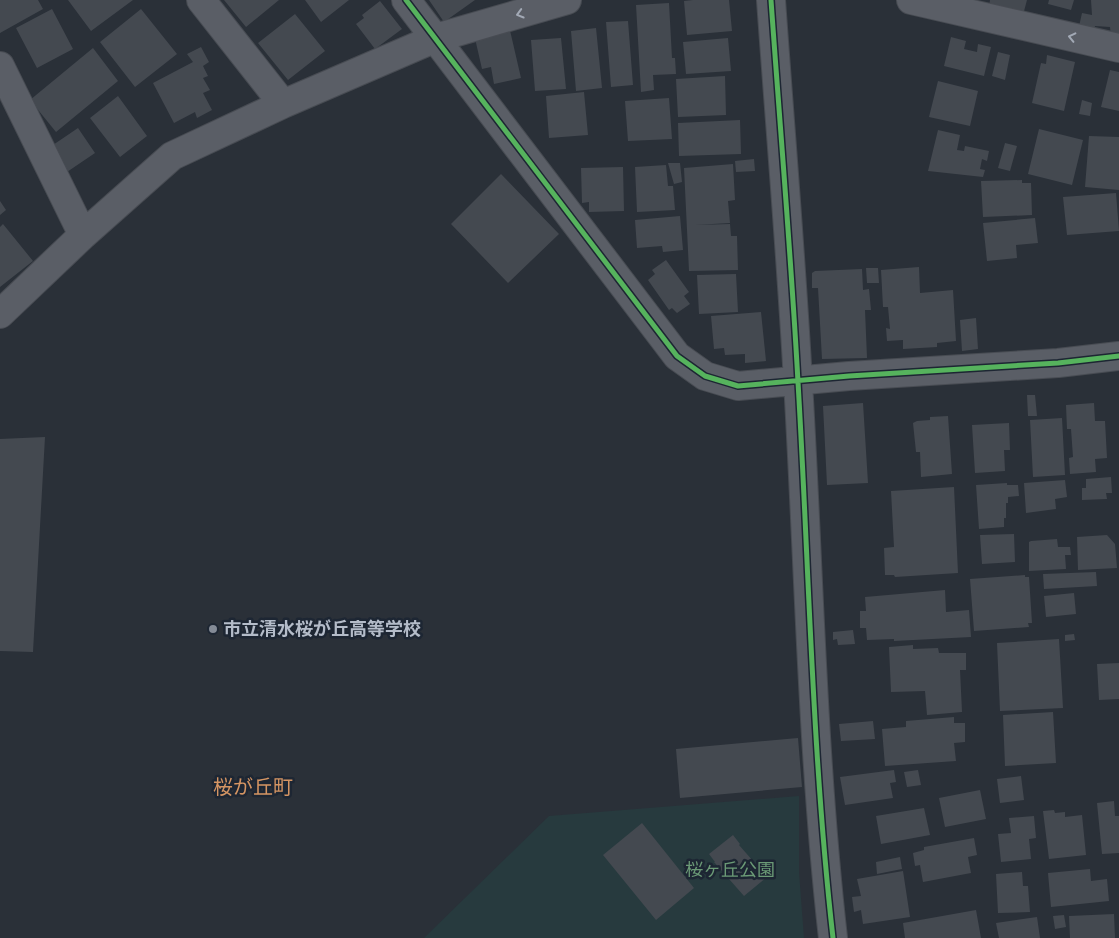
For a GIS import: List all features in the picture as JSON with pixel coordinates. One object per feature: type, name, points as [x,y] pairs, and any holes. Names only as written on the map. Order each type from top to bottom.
[{"type":"street","points":[[201,0],[283,104]]},
{"type":"street","points":[[406,0],[677,356],[705,376],[738,386],[1058,363],[1119,356]]},
{"type":"street","points":[[0,314],[83,235],[172,156],[283,104],[436,38],[567,0]]},
{"type":"street","points":[[771,0],[798,381],[814,704],[828,896],[833,938]]},
{"type":"street","points":[[911,0],[1119,48]]},
{"type":"street","points":[[0,66],[83,235]]},
{"type":"green space","name":"桜ヶ丘公園","points":[[799,796],[799,872],[804,938],[424,938],[549,816]]},
{"type":"building","points":[[0,0],[38,0],[43,9],[0,33]]},
{"type":"building","points":[[68,0],[133,0],[91,31]]},
{"type":"building","points":[[224,0],[279,0],[246,27]]},
{"type":"building","points":[[305,0],[349,0],[321,22]]},
{"type":"building","points":[[429,0],[475,0],[444,22]]},
{"type":"building","points":[[729,0],[732,31],[687,35],[684,1]]},
{"type":"building","points":[[990,0],[1027,0],[1023,15],[989,7]]},
{"type":"building","points":[[1049,0],[1074,0],[1071,10],[1048,4]]},
{"type":"building","points":[[1091,0],[1119,0],[1119,35],[1111,36],[1110,27],[1095,26],[1094,34],[1078,31],[1082,13],[1092,15]]},
{"type":"building","points":[[380,1],[402,29],[375,49],[356,24],[364,18],[362,15]]},
{"type":"building","points":[[669,3],[672,58],[675,58],[676,74],[653,75],[654,90],[641,92],[636,5]]},
{"type":"building","points":[[52,9],[73,49],[37,68],[16,28]]},
{"type":"building","points":[[141,9],[177,54],[135,87],[100,42]]},
{"type":"building","points":[[295,14],[325,51],[288,80],[258,43]]},
{"type":"building","points":[[628,21],[633,85],[611,87],[606,22]]},
{"type":"building","points":[[509,26],[521,78],[494,84],[491,67],[482,69],[474,34]]},
{"type":"building","points":[[596,28],[602,88],[576,91],[571,31]]},
{"type":"building","points":[[951,37],[966,41],[964,49],[977,52],[978,44],[991,47],[984,76],[944,66]]},
{"type":"building","points":[[561,38],[566,89],[535,91],[531,40]]},
{"type":"building","points":[[728,38],[731,71],[686,74],[683,42]]},
{"type":"building","points":[[201,47],[209,62],[203,66],[208,76],[203,78],[210,90],[203,93],[212,110],[197,118],[195,112],[174,123],[153,83],[193,62],[187,54]]},
{"type":"building","points":[[93,48],[118,81],[56,132],[30,100]]},
{"type":"building","points":[[998,52],[1010,55],[1005,80],[992,76]]},
{"type":"building","points":[[1047,55],[1075,62],[1064,111],[1032,103],[1041,63],[1046,64]]},
{"type":"building","points":[[1110,70],[1119,72],[1119,111],[1101,107]]},
{"type":"building","points":[[725,76],[726,115],[678,117],[676,79]]},
{"type":"building","points":[[938,81],[978,91],[970,126],[929,117]]},
{"type":"building","points":[[584,92],[588,135],[549,138],[546,96]]},
{"type":"building","points":[[118,96],[147,136],[120,157],[90,118]]},
{"type":"building","points":[[669,98],[672,139],[628,141],[625,101]]},
{"type":"building","points":[[1082,100],[1092,103],[1090,116],[1079,114]]},
{"type":"building","points":[[740,120],[741,154],[679,156],[678,123]]},
{"type":"building","points":[[78,128],[95,153],[67,172],[50,147]]},
{"type":"building","points":[[1039,129],[1083,140],[1072,185],[1028,174]]},
{"type":"building","points":[[938,130],[960,135],[957,150],[964,151],[965,146],[989,151],[987,161],[982,159],[980,169],[985,170],[983,177],[928,171]]},
{"type":"building","points":[[1089,136],[1119,137],[1119,190],[1085,187]]},
{"type":"building","points":[[1005,143],[1017,146],[1010,171],[998,168]]},
{"type":"building","points":[[754,159],[755,171],[736,172],[735,161]]},
{"type":"building","points":[[668,163],[680,163],[682,182],[674,184]]},
{"type":"building","points":[[733,164],[735,200],[728,201],[730,223],[695,225],[730,224],[731,236],[737,236],[738,270],[689,271],[684,168]]},
{"type":"building","points":[[666,165],[668,186],[673,186],[675,210],[637,212],[635,167]]},
{"type":"building","points":[[623,167],[624,211],[589,212],[589,202],[582,203],[581,168]]},
{"type":"building","points":[[501,174],[559,234],[508,283],[451,224]]},
{"type":"building","points":[[1022,180],[1022,183],[1031,183],[1032,215],[983,217],[981,181]]},
{"type":"building","points":[[1116,193],[1119,231],[1067,235],[1063,197]]},
{"type":"building","points":[[0,201],[6,210],[0,215]]},
{"type":"building","points":[[680,216],[683,250],[663,252],[662,246],[637,248],[635,220]]},
{"type":"building","points":[[1035,218],[1038,243],[1016,245],[1017,258],[987,261],[983,223]]},
{"type":"building","points":[[3,224],[33,261],[0,287],[0,227]]},
{"type":"building","points":[[666,260],[689,292],[684,296],[690,304],[677,313],[672,308],[669,310],[648,280],[655,274],[652,270]]},
{"type":"building","points":[[919,267],[920,293],[953,290],[956,341],[937,343],[937,347],[903,349],[903,340],[887,341],[886,328],[890,329],[888,307],[883,307],[881,270]]},
{"type":"building","points":[[866,268],[878,268],[879,283],[867,283]]},
{"type":"building","points":[[862,269],[863,290],[869,289],[871,310],[865,310],[867,358],[822,359],[818,288],[812,288],[812,273],[815,271]]},
{"type":"building","points":[[736,274],[738,312],[699,314],[697,275]]},
{"type":"building","points":[[761,312],[766,361],[745,363],[745,354],[725,355],[724,348],[714,349],[711,316]]},
{"type":"building","points":[[976,318],[978,349],[962,351],[960,320]]},
{"type":"building","points":[[1027,395],[1035,395],[1037,416],[1028,416]]},
{"type":"building","points":[[863,403],[868,483],[827,485],[823,406]]},
{"type":"building","points":[[1094,403],[1095,421],[1105,421],[1107,458],[1095,459],[1096,472],[1070,474],[1069,458],[1073,457],[1071,429],[1067,429],[1066,405]]},
{"type":"building","points":[[948,416],[952,474],[921,477],[920,452],[916,452],[913,423],[930,420],[930,417]]},
{"type":"building","points":[[1062,418],[1065,475],[1033,477],[1030,420]]},
{"type":"building","points":[[1009,423],[1010,450],[1004,450],[1005,471],[975,473],[972,425]]},
{"type":"building","points":[[45,437],[33,652],[0,651],[0,439]]},
{"type":"building","points":[[1111,477],[1112,493],[1106,493],[1107,499],[1082,500],[1082,488],[1086,488],[1086,479]]},
{"type":"building","points":[[1065,480],[1067,497],[1055,499],[1056,509],[1026,513],[1024,483]]},
{"type":"building","points":[[1007,483],[1007,485],[1018,485],[1019,496],[1008,497],[1004,527],[979,529],[976,485]]},
{"type":"building","points":[[954,487],[958,573],[895,577],[894,575],[885,575],[884,548],[894,547],[891,491]]},
{"type":"building","points":[[1014,534],[1015,562],[982,564],[980,535]]},
{"type":"building","points":[[1107,535],[1115,544],[1117,568],[1078,570],[1077,537]]},
{"type":"building","points":[[1057,539],[1058,547],[1070,547],[1071,555],[1065,555],[1066,569],[1029,571],[1029,542]]},
{"type":"building","points":[[1096,572],[1097,586],[1044,589],[1043,574]]},
{"type":"building","points":[[1025,575],[1025,577],[1029,577],[1032,623],[1028,623],[1029,627],[974,631],[970,579]]},
{"type":"building","points":[[945,590],[946,612],[969,610],[971,637],[894,641],[894,639],[867,640],[866,628],[860,628],[860,611],[866,611],[865,597]]},
{"type":"building","points":[[1074,593],[1076,614],[1046,617],[1044,596]]},
{"type":"building","points":[[853,630],[855,644],[838,645],[837,639],[833,640],[833,632]]},
{"type":"building","points":[[1074,634],[1075,640],[1065,641],[1065,635]]},
{"type":"building","points":[[1059,639],[1063,708],[1000,711],[997,643]]},
{"type":"building","points":[[913,645],[913,649],[938,648],[939,653],[966,653],[966,670],[960,670],[962,712],[927,715],[925,691],[891,692],[889,647]]},
{"type":"building","points":[[1119,663],[1119,699],[1099,700],[1097,664]]},
{"type":"building","points":[[1053,712],[1056,763],[1005,766],[1003,715]]},
{"type":"building","points":[[954,717],[954,723],[965,723],[965,742],[954,743],[956,761],[885,766],[882,729],[906,727],[906,721]]},
{"type":"building","points":[[873,721],[875,739],[841,741],[839,724]]},
{"type":"building","points":[[798,738],[802,787],[680,798],[676,749]]},
{"type":"building","points":[[894,770],[896,782],[890,783],[893,798],[845,805],[840,777]]},
{"type":"building","points":[[918,770],[921,785],[907,787],[904,772]]},
{"type":"building","points":[[1021,776],[1024,800],[1000,803],[997,779]]},
{"type":"building","points":[[980,790],[986,819],[945,827],[939,798]]},
{"type":"building","points":[[1114,801],[1115,816],[1119,816],[1119,853],[1102,854],[1097,803]]},
{"type":"building","points":[[924,808],[930,835],[881,844],[876,816]]},
{"type":"building","points":[[1054,810],[1055,813],[1065,812],[1065,817],[1082,815],[1086,855],[1049,859],[1043,811]]},
{"type":"building","points":[[1034,816],[1036,838],[1029,839],[1031,859],[1001,862],[998,834],[1011,833],[1009,818]]},
{"type":"building","points":[[642,823],[694,888],[656,920],[603,855]]},
{"type":"building","points":[[733,835],[739,845],[767,877],[744,896],[709,854]]},
{"type":"building","points":[[974,838],[977,855],[968,857],[971,873],[923,882],[920,865],[915,866],[913,853],[924,850],[924,847]]},
{"type":"building","points":[[900,857],[902,869],[877,874],[876,862]]},
{"type":"building","points":[[1090,869],[1091,881],[1107,879],[1109,901],[1051,907],[1048,873]]},
{"type":"building","points":[[903,871],[910,917],[863,924],[861,910],[854,912],[852,897],[861,896],[857,879]]},
{"type":"building","points":[[1022,872],[1023,886],[1028,886],[1030,912],[998,913],[996,874]]},
{"type":"building","points":[[976,910],[981,938],[905,938],[903,923]]},
{"type":"building","points":[[1114,914],[1115,938],[1070,938],[1069,916]]},
{"type":"building","points":[[1064,915],[1066,927],[1055,929],[1053,916]]},
{"type":"building","points":[[1037,917],[1040,938],[999,938],[996,923]]},
{"type":"cycle path","points":[[406,0],[677,356],[705,376],[738,386],[849,376],[1058,363],[1119,356]]},
{"type":"cycle path","points":[[771,0],[795,334],[820,799],[833,938]]},
{"type":"place","name":"市立清水桜が丘高等学校","points":[[213,629]]},
{"type":"district","name":"桜が丘町","points":[[253,787]]}]
